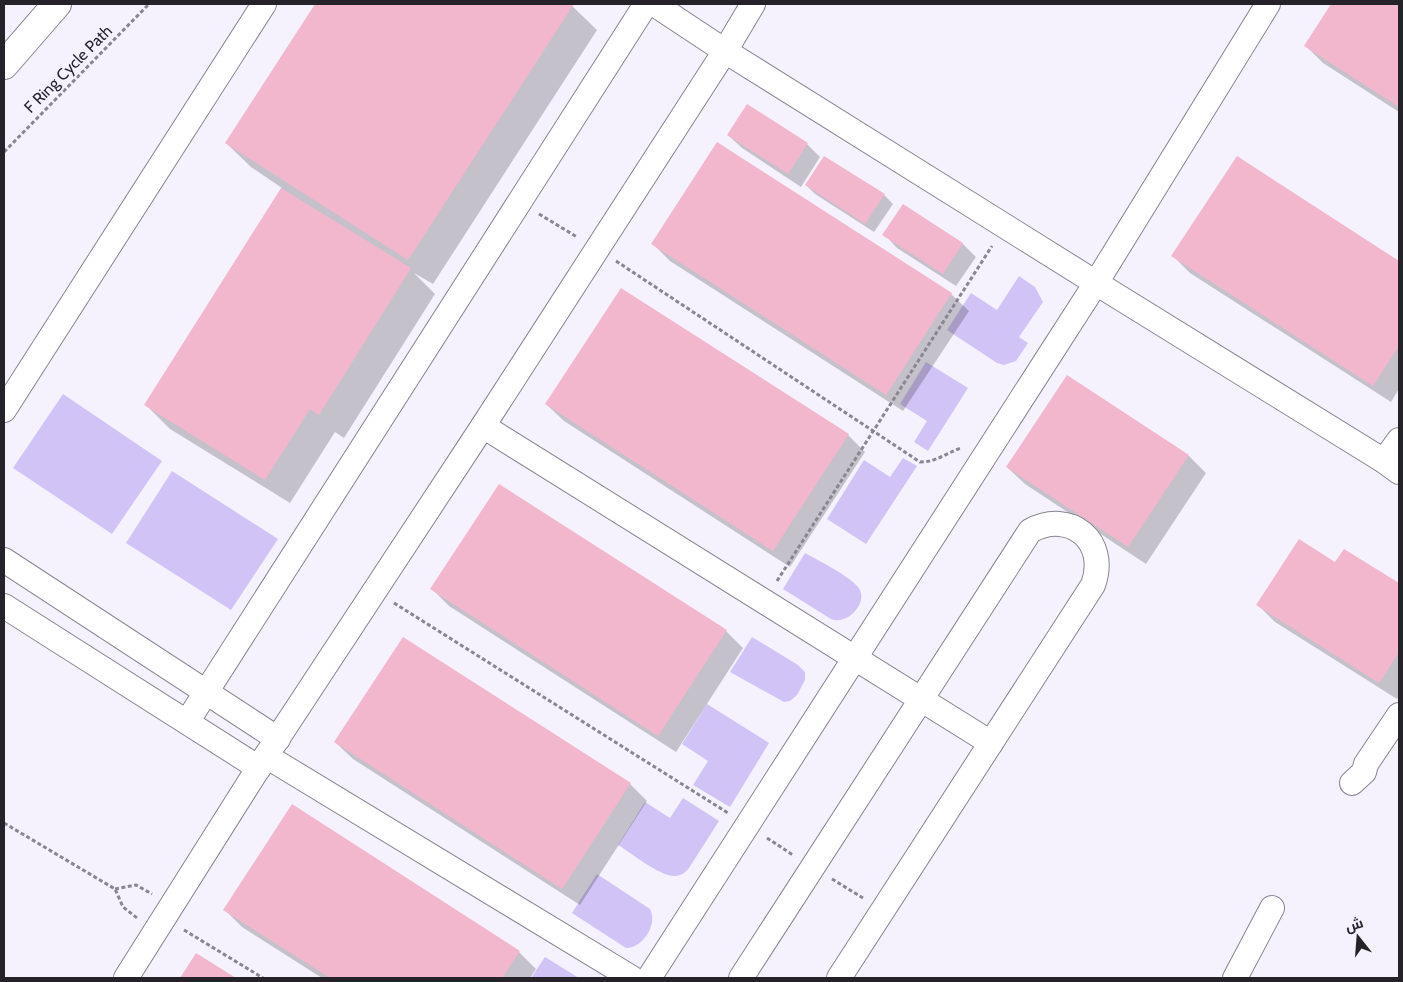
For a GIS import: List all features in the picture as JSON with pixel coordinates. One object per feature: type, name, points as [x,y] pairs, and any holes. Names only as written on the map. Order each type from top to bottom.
[{"type":"main road","points":[[4,65],[57,4]]},
{"type":"lane","points":[[4,410],[264,4]]},
{"type":"lane","points":[[187,722],[646,4]]},
{"type":"lane","points":[[654,4],[725,51],[1005,227],[1392,466],[1399,440]]},
{"type":"lane","points":[[126,978],[155,910],[268,754],[725,51],[752,4]]},
{"type":"lane","points":[[649,978],[1096,283],[1268,4]]},
{"type":"lane","points":[[483,426],[991,743]]},
{"type":"lane","points":[[741,978],[1030,531],[1049,524],[1069,526],[1077,530],[1091,542],[1095,553],[1098,564],[1093,585],[839,978]]},
{"type":"lane","points":[[4,560],[206,692],[268,754]]},
{"type":"lane","points":[[4,606],[187,722],[268,754],[632,978]]},
{"type":"lane","points":[[1352,783],[1364,772],[1366,764],[1399,715]]},
{"type":"lane","points":[[1235,978],[1272,908]]},
{"type":"path","name":"F Ring Cycle Path","points":[[4,152],[148,4]]},
{"type":"path","points":[[519,202],[597,249],[920,462],[930,462],[939,459],[966,446],[986,454]]},
{"type":"path","points":[[764,601],[1005,227]]},
{"type":"path","points":[[375,591],[747,825],[812,868],[883,910]]},
{"type":"path","points":[[4,822],[115,889],[123,907],[138,918],[155,910]]},
{"type":"path","points":[[115,889],[136,885],[155,910],[263,978]]},
{"type":"shaded area","points":[[1019,276],[1035,287],[1043,302],[1019,337],[1028,343],[1016,361],[1004,365],[997,363],[947,330],[971,293],[997,310]]},
{"type":"shaded area","points":[[926,362],[968,388],[928,451],[914,442],[927,421],[900,404]]},
{"type":"shaded area","points":[[63,394],[162,461],[112,534],[13,468]]},
{"type":"shaded area","points":[[903,458],[917,466],[866,544],[827,519],[864,460],[890,477]]},
{"type":"shaded area","points":[[172,471],[278,539],[231,610],[126,543]]},
{"type":"shaded area","points":[[805,553],[841,573],[858,587],[861,599],[859,606],[850,616],[844,619],[831,619],[783,589]]},
{"type":"shaded area","points":[[752,637],[798,665],[805,672],[805,680],[797,695],[790,701],[784,702],[730,672]]},
{"type":"shaded area","points":[[707,704],[769,743],[730,807],[693,785],[708,761],[682,744]]},
{"type":"shaded area","points":[[683,798],[719,821],[685,872],[680,875],[670,876],[618,845],[645,802],[670,818]]},
{"type":"shaded area","points":[[597,874],[650,909],[652,921],[650,928],[643,940],[638,944],[626,948],[572,913]]},
{"type":"shaded area","points":[[545,957],[579,978],[531,978]]},
{"type":"building","points":[[315,4],[574,4],[408,260],[225,143]]},
{"type":"building","points":[[1331,4],[1399,4],[1399,107],[1304,46]]},
{"type":"building","points":[[747,104],[808,143],[788,174],[727,135]]},
{"type":"building","points":[[717,142],[952,293],[886,395],[651,244]]},
{"type":"building","points":[[824,156],[885,194],[865,224],[805,185]]},
{"type":"building","points":[[1237,156],[1399,261],[1399,346],[1373,386],[1171,256]]},
{"type":"building","points":[[281,188],[411,268],[319,415],[310,409],[265,480],[144,405]]},
{"type":"building","points":[[903,204],[963,243],[943,274],[882,235]]},
{"type":"building","points":[[621,288],[849,434],[773,551],[545,404]]},
{"type":"building","points":[[1067,375],[1189,455],[1128,547],[1006,467]]},
{"type":"building","points":[[499,484],[727,630],[658,736],[430,589]]},
{"type":"building","points":[[1299,539],[1335,562],[1344,549],[1399,583],[1399,652],[1379,683],[1256,605]]},
{"type":"building","points":[[403,637],[631,783],[562,889],[334,742]]},
{"type":"building","points":[[292,804],[520,951],[502,978],[330,978],[223,910]]},
{"type":"building","points":[[196,953],[236,978],[180,978]]}]
